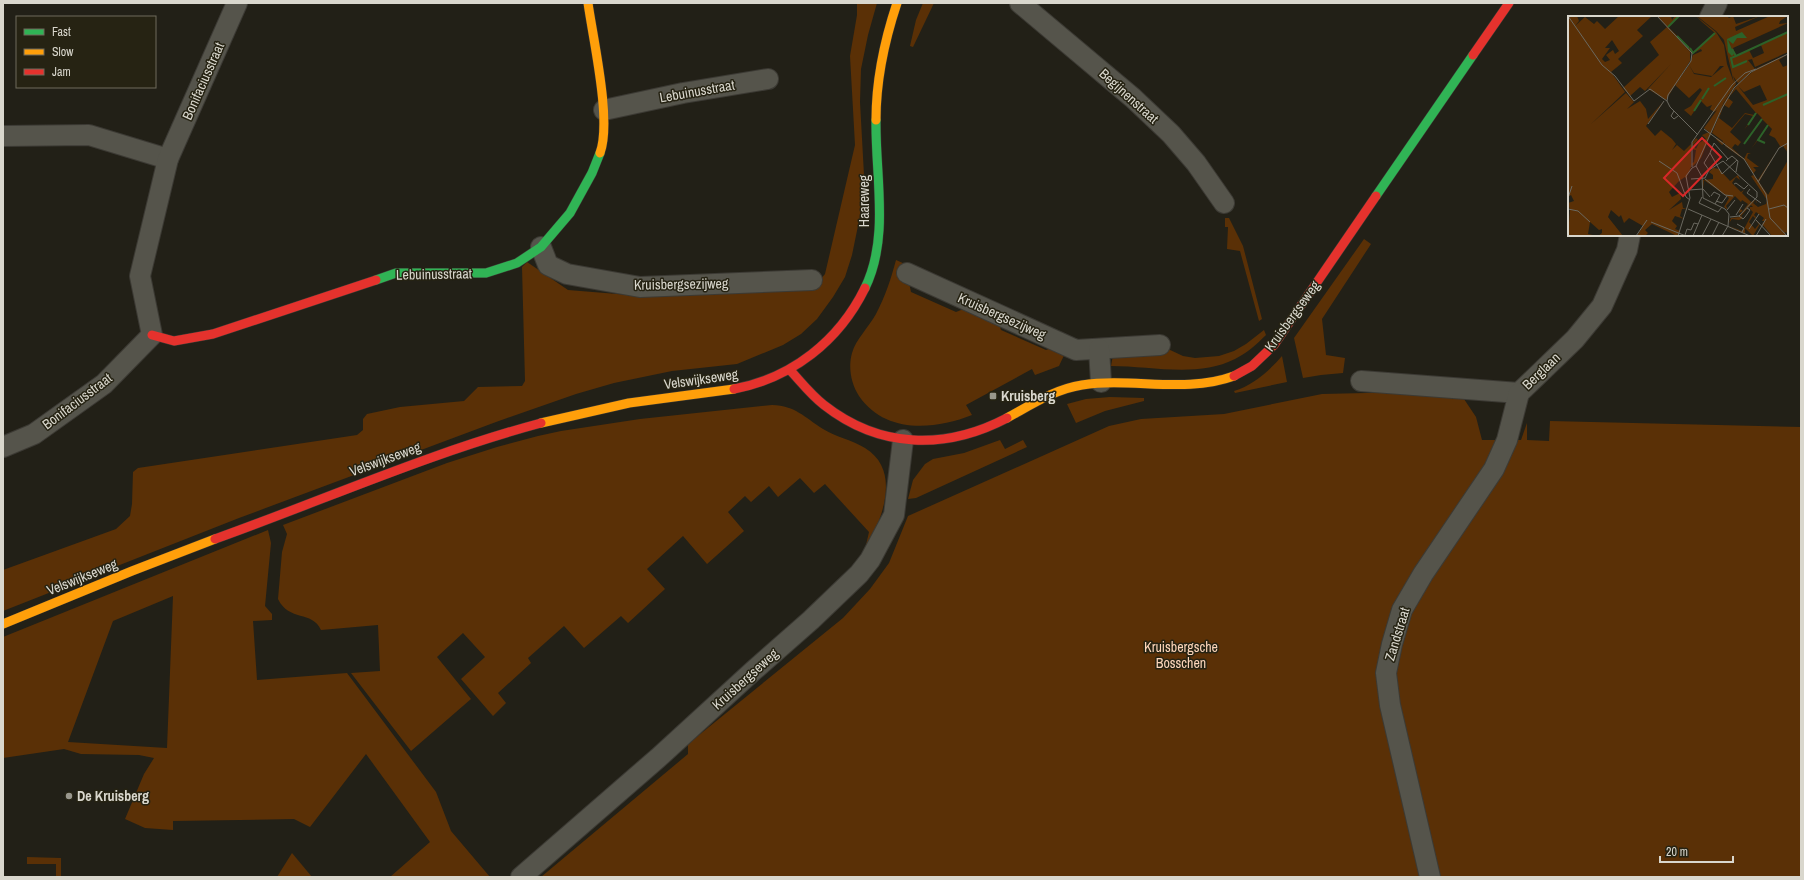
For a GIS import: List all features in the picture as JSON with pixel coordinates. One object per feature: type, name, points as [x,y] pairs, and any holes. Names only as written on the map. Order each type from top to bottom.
[{"type":"street","name":"Bonifaciusstraat","points":[[3,447],[34,434],[104,384],[152,335],[140,276],[168,159],[237,3]]},
{"type":"street","name":"Lebuinusstraat","points":[[152,335],[174,340],[213,334],[396,273],[486,273],[516,263],[541,247],[570,213],[592,173],[603,145],[604,110],[588,3]]},
{"type":"street","name":"Haareweg","points":[[790,370],[814,353],[835,332],[855,307],[866,287],[872,267],[877,241],[880,209],[875,101],[880,58],[897,3]]},
{"type":"street","name":"Begijnenstraat","points":[[1020,3],[1133,98],[1171,134],[1196,163],[1224,203]]},
{"type":"street","name":"Kruisbergseweg","points":[[790,370],[823,405],[844,419],[867,430],[903,440],[925,442],[958,438],[994,424],[1044,396],[1076,386],[1102,382],[1191,385],[1218,381],[1240,373],[1272,348],[1509,3]]},
{"type":"street","points":[[1710,16],[1717,3]]},
{"type":"street","name":"Lebuinusstraat","points":[[604,110],[683,93],[768,79]]},
{"type":"street","points":[[3,136],[89,135],[168,159]]},
{"type":"street","name":"Berglaan","points":[[1361,381],[1519,393],[1575,339],[1602,306],[1627,250],[1630,236]]},
{"type":"street","name":"Kruisbergsezijweg","points":[[541,247],[548,266],[567,274],[640,287],[812,280]]},
{"type":"street","name":"Kruisbergsezijweg","points":[[907,273],[1076,350],[1160,346]]},
{"type":"street","points":[[1099,349],[1102,382]]},
{"type":"street","name":"Velswijkseweg","points":[[3,624],[172,554],[274,518],[377,476],[472,442],[565,417],[641,402],[728,391],[753,385],[790,370]]},
{"type":"street","name":"Zandstraat","points":[[1430,877],[1390,706],[1386,673],[1392,644],[1402,610],[1423,574],[1494,469],[1507,440],[1519,393]]},
{"type":"street","name":"Kruisbergseweg","points":[[521,877],[811,620],[870,560],[894,515],[903,440]]},
{"type":"green space","points":[[857,3],[877,3],[868,35],[861,69],[860,102],[864,175],[860,216],[852,255],[845,277],[817,319],[801,334],[783,345],[737,364],[672,371],[614,383],[576,394],[496,422],[239,518],[3,611],[3,570],[116,529],[130,516],[133,472],[138,468],[357,435],[363,430],[363,419],[367,414],[400,407],[464,401],[478,387],[522,386],[525,381],[522,267],[527,262],[568,290],[642,296],[815,286],[825,274],[855,145],[850,56],[857,15]]},
{"type":"green space","points":[[923,3],[934,3],[913,47],[910,46],[916,20]]},
{"type":"green space","points":[[1225,218],[1229,218],[1243,246],[1262,319],[1259,321],[1240,251],[1227,249],[1228,227],[1225,227]]},
{"type":"green space","points":[[1364,239],[1371,244],[1322,319],[1326,355],[1345,358],[1343,373],[1303,378],[1294,338]]},
{"type":"green space","points":[[896,260],[905,264],[911,292],[956,312],[966,308],[998,321],[1001,330],[1046,350],[1056,346],[1066,351],[1059,366],[1035,375],[1032,369],[966,405],[972,415],[957,420],[926,426],[896,423],[882,417],[870,408],[859,396],[852,381],[850,364],[854,348],[876,314],[882,301]]},
{"type":"green space","points":[[1264,330],[1266,335],[1252,348],[1235,359],[1221,365],[1190,370],[1111,366],[1113,355],[1168,349],[1183,356],[1195,358],[1219,356],[1234,351]]},
{"type":"green space","points":[[1282,356],[1287,382],[1235,393],[1234,391],[1248,385],[1260,377]]},
{"type":"green space","name":"Kruisbergsche Bosschen","points":[[1452,393],[1464,399],[1476,417],[1482,440],[1521,440],[1527,423],[1527,440],[1549,441],[1550,421],[1801,427],[1801,877],[541,877],[688,754],[688,744],[843,618],[870,589],[889,563],[908,516],[1109,426],[1141,419],[1224,414],[1322,394]]},
{"type":"green space","points":[[1110,397],[1144,398],[1144,401],[1105,411],[1076,423],[1067,404],[1086,399]]},
{"type":"green space","points":[[772,405],[787,407],[794,410],[828,432],[865,448],[876,457],[883,469],[886,481],[886,494],[878,522],[867,547],[866,545],[869,532],[825,484],[814,493],[800,478],[778,497],[769,486],[751,502],[745,496],[728,512],[744,531],[707,564],[683,536],[647,569],[665,589],[628,623],[621,616],[584,648],[564,626],[528,658],[531,663],[498,693],[506,703],[493,716],[461,679],[485,657],[463,633],[437,657],[471,699],[411,751],[351,673],[380,671],[378,625],[321,630],[312,620],[288,611],[278,599],[282,552],[287,534],[283,525],[447,463],[538,436],[640,419]]},
{"type":"green space","points":[[1000,440],[1005,449],[1023,440],[1027,447],[916,498],[908,499],[913,480],[925,464],[933,459],[964,453]]},
{"type":"green space","points":[[268,530],[271,543],[265,606],[272,614],[272,620],[253,621],[257,680],[347,673],[436,792],[451,831],[490,877],[390,877],[430,842],[366,754],[310,827],[294,819],[173,821],[173,830],[145,828],[125,819],[144,774],[154,758],[139,755],[81,754],[64,749],[3,758],[3,637]],"holes":[[[173,596],[167,748],[68,742],[113,621]]]},
{"type":"green space","points":[[292,853],[312,877],[277,877]]},
{"type":"green space","points":[[27,857],[61,858],[61,877],[56,877],[56,864],[27,864]]},
{"type":"traffic: fast","points":[[1376,196],[1473,55]]},
{"type":"traffic: fast","points":[[865,288],[873,268],[879,227],[880,206],[876,120]]},
{"type":"traffic: fast","points":[[376,280],[396,273],[486,273],[517,263],[541,247],[570,213],[592,173],[600,153]]},
{"type":"traffic: slow","points":[[588,3],[603,101],[603,139],[600,153]]},
{"type":"traffic: slow","points":[[876,120],[879,75],[888,32],[897,3]]},
{"type":"traffic: slow","points":[[1007,418],[1062,390],[1082,385],[1101,383],[1197,384],[1234,376]]},
{"type":"traffic: slow","points":[[541,423],[629,403],[734,389]]},
{"type":"traffic: slow","points":[[3,624],[215,539]]},
{"type":"traffic: jam","points":[[1473,55],[1509,3]]},
{"type":"traffic: jam","points":[[1234,376],[1252,366],[1274,345],[1376,196]]},
{"type":"traffic: jam","points":[[152,335],[174,341],[213,334],[376,280]]},
{"type":"traffic: jam","points":[[734,389],[755,384],[775,376],[812,354],[842,325],[865,288]]},
{"type":"traffic: jam","points":[[790,370],[819,401],[845,420],[868,430],[890,437],[914,440],[937,440],[961,436],[1007,418]]},
{"type":"traffic: jam","points":[[215,539],[458,448],[541,423]]},
{"type":"place","name":"Kruisberg","points":[[993,396]]},
{"type":"place","name":"De Kruisberg","points":[[69,796]]}]
